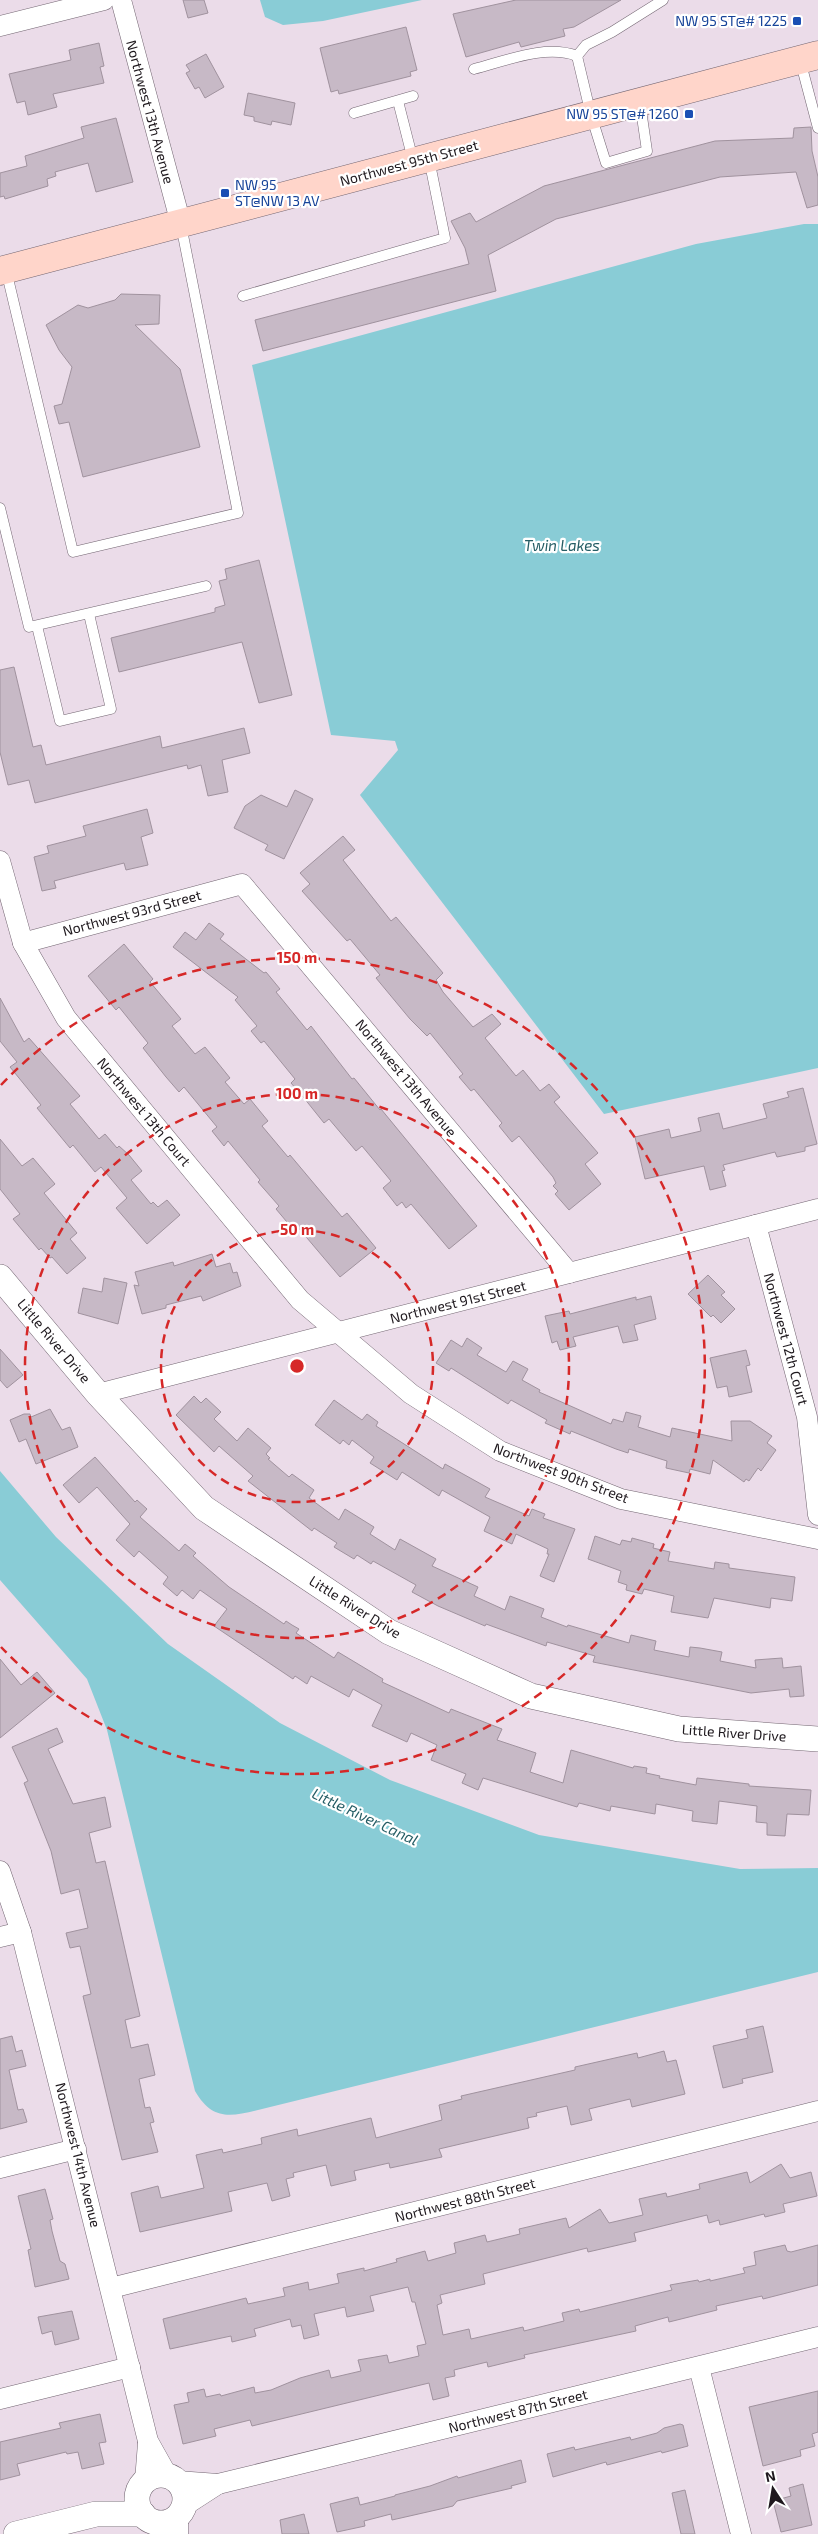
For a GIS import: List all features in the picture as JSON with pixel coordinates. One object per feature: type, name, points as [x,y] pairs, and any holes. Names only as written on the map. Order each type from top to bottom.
[{"type":"main road","name":"Northwest 95th Street","points":[[3,270],[809,57]]},
{"type":"street","points":[[0,26],[104,0]]},
{"type":"street","name":"Northwest 13th Avenue","points":[[121,0],[181,224]]},
{"type":"street","name":"Northwest 13th Court","points":[[0,861],[23,943],[66,1018],[300,1300],[338,1333]]},
{"type":"street","name":"Northwest 13th Avenue","points":[[242,884],[569,1273]]},
{"type":"street","name":"Northwest 93rd Street","points":[[23,943],[242,884]]},
{"type":"street","name":"Northwest 91st Street","points":[[98,1394],[818,1209]]},
{"type":"street","name":"Northwest 12th Court","points":[[756,1225],[807,1417],[818,1515]]},
{"type":"street","name":"Little River Drive","points":[[0,1277],[98,1394],[204,1508],[388,1632],[530,1696],[679,1729],[818,1739]]},
{"type":"street","name":"Northwest 90th Street","points":[[338,1333],[411,1394],[500,1451],[621,1499],[818,1539]]},
{"type":"street","name":"Northwest 14th Avenue","points":[[0,1871],[21,1932],[112,2288],[157,2482]]},
{"type":"street","points":[[0,1937],[21,1932]]},
{"type":"street","name":"Northwest 88th Street","points":[[112,2288],[818,2111]]},
{"type":"street","points":[[0,2168],[76,2149]]},
{"type":"street","name":"Northwest 87th Street","points":[[96,2514],[113,2501],[157,2482],[218,2484],[818,2337]]},
{"type":"street","points":[[0,2399],[130,2367]]},
{"type":"street","points":[[699,2367],[741,2534]]},
{"type":"street","points":[[157,2482],[184,2492],[168,2521],[137,2502],[157,2482]]},
{"type":"street","name":"Northwest 87th Street","points":[[16,2534],[96,2514],[168,2521],[218,2484]]},
{"type":"lane","points":[[577,56],[586,45],[612,32],[663,0]]},
{"type":"lane","points":[[474,69],[548,52],[564,51],[577,56]]},
{"type":"lane","points":[[577,56],[591,115],[606,162],[647,151],[640,102]]},
{"type":"lane","points":[[809,57],[818,128]]},
{"type":"lane","points":[[354,113],[413,96]]},
{"type":"lane","points":[[243,296],[445,238],[422,160],[398,100]]},
{"type":"lane","points":[[3,270],[73,552],[238,513],[181,224]]},
{"type":"lane","points":[[0,508],[29,627],[206,586]]},
{"type":"lane","points":[[37,626],[60,721],[111,709],[89,614]]},
{"type":"water","points":[[260,0],[422,0],[323,21],[283,25],[265,17]]},
{"type":"water","name":"Twin Lakes","points":[[804,224],[818,224],[818,1068],[604,1114],[360,795],[398,750],[395,741],[331,735],[252,365],[696,244]]},
{"type":"water","name":"Little River Canal","points":[[0,1471],[56,1537],[168,1644],[280,1723],[390,1780],[539,1835],[740,1869],[818,1868],[818,1972],[258,2110],[230,2115],[215,2112],[201,2100],[195,2091],[107,1730],[87,1679],[0,1580]]},
{"type":"building","points":[[183,0],[204,0],[208,13],[188,18]]},
{"type":"building","points":[[516,0],[621,0],[574,27],[563,29],[565,36],[521,47],[519,42],[466,57],[453,14]]},
{"type":"building","points":[[406,27],[417,70],[410,72],[411,76],[339,94],[338,90],[331,92],[320,48]]},
{"type":"building","points":[[99,43],[104,66],[100,67],[104,83],[53,94],[57,107],[28,115],[25,101],[17,103],[9,74],[71,60],[69,50]]},
{"type":"building","points":[[206,54],[224,87],[205,98],[199,87],[195,89],[186,73],[190,71],[186,65]]},
{"type":"building","points":[[248,93],[295,103],[291,125],[272,121],[271,125],[254,121],[254,117],[244,115]]},
{"type":"building","points":[[116,118],[133,182],[96,192],[88,163],[55,172],[56,176],[47,179],[48,186],[5,199],[4,196],[0,197],[0,173],[27,166],[25,156],[84,138],[81,127]]},
{"type":"building","points":[[811,127],[812,151],[818,177],[818,205],[807,208],[796,172],[720,177],[556,219],[488,255],[496,291],[263,351],[255,320],[469,264],[465,248],[451,221],[470,213],[476,222],[544,186],[715,141],[793,138],[794,128]]},
{"type":"building","points":[[121,294],[160,295],[159,324],[135,325],[180,369],[200,447],[83,477],[69,422],[59,424],[54,406],[62,404],[72,367],[59,350],[46,325],[78,305],[88,308],[115,300]]},
{"type":"building","points":[[259,560],[292,695],[259,703],[242,642],[119,672],[111,638],[215,612],[215,608],[225,605],[219,581],[227,579],[225,569]]},
{"type":"building","points":[[14,667],[33,747],[41,745],[46,765],[160,736],[162,748],[244,728],[250,753],[222,760],[228,792],[208,796],[201,765],[188,769],[187,765],[35,803],[29,780],[8,785],[0,752],[0,670]]},
{"type":"building","points":[[295,790],[313,799],[284,859],[265,850],[268,845],[234,828],[245,806],[261,795],[287,807]]},
{"type":"building","points":[[147,809],[153,833],[141,837],[148,865],[126,870],[124,863],[54,881],[56,888],[42,891],[34,857],[49,853],[47,846],[86,836],[83,826]]},
{"type":"building","points":[[343,836],[355,850],[343,860],[391,921],[396,917],[443,973],[436,980],[443,992],[473,1027],[492,1014],[501,1024],[485,1038],[516,1076],[523,1070],[540,1091],[549,1084],[560,1097],[554,1102],[598,1153],[585,1164],[601,1184],[569,1210],[555,1194],[558,1191],[553,1186],[556,1183],[553,1177],[519,1136],[512,1142],[499,1126],[502,1123],[474,1089],[471,1091],[459,1077],[463,1074],[430,1033],[427,1036],[410,1019],[376,978],[380,975],[350,939],[347,941],[302,891],[310,884],[300,873]]},
{"type":"building","points":[[209,923],[224,934],[220,939],[264,973],[266,972],[280,989],[276,992],[307,1030],[311,1026],[352,1079],[354,1078],[381,1109],[477,1226],[449,1249],[411,1204],[406,1208],[402,1202],[397,1206],[383,1188],[391,1181],[362,1146],[356,1151],[329,1119],[324,1123],[291,1083],[295,1079],[264,1041],[261,1043],[251,1031],[257,1026],[235,1000],[238,997],[173,947],[185,932],[196,940]]},
{"type":"building","points":[[124,944],[153,979],[150,982],[181,1019],[172,1026],[195,1054],[205,1047],[230,1078],[225,1082],[244,1104],[250,1099],[268,1121],[262,1126],[288,1157],[290,1155],[342,1217],[347,1213],[376,1248],[340,1277],[296,1225],[292,1228],[276,1209],[279,1206],[258,1182],[260,1180],[228,1141],[224,1146],[212,1131],[217,1127],[184,1087],[179,1092],[166,1077],[143,1048],[148,1043],[119,1007],[116,1010],[88,976]]},
{"type":"building","points":[[0,998],[24,1042],[29,1038],[80,1096],[70,1104],[99,1139],[105,1134],[117,1148],[119,1146],[129,1155],[142,1171],[131,1180],[151,1204],[153,1202],[158,1207],[167,1200],[180,1215],[147,1244],[116,1208],[127,1198],[101,1167],[95,1172],[73,1145],[70,1148],[37,1108],[41,1105],[10,1067],[17,1062],[0,1041]]},
{"type":"building","points":[[803,1088],[817,1144],[805,1147],[805,1151],[777,1157],[775,1152],[723,1165],[725,1170],[722,1171],[726,1186],[710,1190],[704,1166],[645,1179],[635,1137],[669,1129],[671,1138],[701,1131],[698,1118],[719,1113],[723,1129],[767,1118],[763,1104],[789,1097],[787,1092]]},
{"type":"building","points":[[0,1139],[22,1166],[33,1158],[55,1184],[44,1193],[77,1233],[70,1239],[86,1258],[67,1274],[52,1257],[50,1258],[41,1248],[39,1250],[13,1219],[20,1214],[0,1189]]},
{"type":"building","points":[[212,1254],[216,1267],[230,1263],[233,1273],[237,1272],[241,1286],[203,1301],[201,1296],[166,1305],[166,1308],[142,1314],[134,1285],[139,1286],[135,1272],[173,1262],[174,1266]]},
{"type":"building","points":[[708,1275],[725,1292],[721,1295],[735,1309],[721,1323],[713,1315],[711,1317],[688,1294]]},
{"type":"building","points":[[104,1278],[127,1283],[118,1324],[78,1313],[83,1288],[102,1292]]},
{"type":"building","points":[[651,1296],[656,1319],[634,1325],[638,1340],[623,1343],[618,1326],[573,1337],[576,1346],[560,1350],[557,1341],[552,1343],[545,1316],[569,1311],[570,1314],[636,1297],[636,1300]]},
{"type":"building","points":[[467,1338],[482,1348],[477,1355],[506,1372],[513,1361],[528,1369],[522,1380],[540,1390],[539,1392],[611,1424],[613,1419],[623,1422],[626,1412],[641,1416],[638,1427],[670,1437],[672,1428],[732,1441],[731,1421],[750,1421],[772,1436],[767,1443],[776,1450],[761,1471],[758,1468],[749,1481],[746,1479],[744,1482],[713,1460],[710,1474],[690,1469],[689,1473],[666,1468],[667,1461],[629,1449],[628,1453],[571,1431],[570,1434],[545,1423],[547,1420],[511,1400],[508,1404],[451,1368],[449,1371],[436,1363],[451,1340],[462,1347]]},
{"type":"building","points":[[0,1349],[23,1375],[7,1388],[0,1380]]},
{"type":"building","points":[[746,1350],[750,1365],[746,1366],[752,1392],[729,1397],[727,1386],[717,1388],[710,1358]]},
{"type":"building","points":[[194,1396],[201,1403],[206,1398],[221,1412],[214,1419],[237,1441],[248,1428],[271,1448],[266,1454],[270,1458],[268,1459],[289,1477],[292,1474],[314,1490],[309,1498],[339,1520],[345,1509],[374,1527],[370,1534],[395,1550],[400,1539],[436,1559],[432,1566],[478,1587],[474,1596],[505,1610],[510,1596],[544,1609],[541,1617],[567,1627],[568,1625],[629,1643],[631,1635],[656,1641],[654,1650],[689,1657],[690,1647],[700,1648],[722,1652],[720,1661],[756,1668],[755,1660],[782,1658],[783,1668],[801,1666],[804,1696],[790,1697],[789,1689],[751,1693],[593,1662],[595,1656],[547,1642],[546,1646],[486,1624],[485,1626],[438,1606],[412,1592],[416,1585],[373,1561],[371,1564],[357,1555],[354,1559],[334,1547],[337,1543],[314,1528],[312,1531],[248,1481],[253,1476],[219,1446],[214,1452],[176,1415]]},
{"type":"building","points":[[334,1400],[362,1420],[367,1414],[378,1422],[376,1426],[443,1469],[445,1464],[490,1489],[485,1497],[529,1516],[532,1509],[545,1514],[543,1518],[575,1529],[554,1582],[540,1576],[549,1554],[547,1554],[548,1549],[516,1534],[512,1544],[484,1531],[490,1517],[442,1490],[439,1496],[402,1472],[397,1480],[370,1463],[374,1457],[352,1440],[349,1445],[343,1440],[340,1444],[315,1425]]},
{"type":"building","points":[[50,1409],[62,1430],[70,1427],[78,1447],[36,1464],[26,1439],[19,1442],[10,1420],[24,1414],[30,1414],[31,1417]]},
{"type":"building","points":[[95,1457],[135,1502],[137,1500],[147,1509],[140,1517],[179,1551],[185,1544],[196,1553],[193,1556],[229,1587],[284,1624],[286,1621],[299,1629],[296,1633],[334,1658],[338,1652],[383,1679],[382,1682],[449,1713],[451,1709],[502,1729],[497,1740],[536,1753],[530,1772],[563,1783],[571,1750],[633,1768],[634,1766],[647,1768],[646,1773],[660,1776],[659,1778],[696,1785],[697,1778],[749,1784],[749,1786],[811,1790],[809,1815],[787,1814],[785,1836],[767,1835],[767,1823],[756,1822],[757,1806],[719,1801],[717,1824],[692,1821],[693,1811],[656,1804],[655,1814],[611,1806],[610,1811],[579,1803],[577,1807],[483,1778],[478,1790],[462,1783],[466,1774],[431,1760],[437,1745],[411,1733],[407,1742],[372,1726],[382,1705],[353,1689],[349,1697],[311,1676],[307,1684],[295,1676],[293,1679],[214,1626],[227,1609],[200,1590],[193,1599],[182,1590],[177,1596],[163,1584],[168,1577],[139,1551],[134,1557],[116,1540],[130,1524],[97,1487],[79,1503],[63,1485]]},
{"type":"building","points":[[595,1536],[620,1545],[622,1540],[631,1542],[632,1538],[654,1544],[653,1548],[670,1552],[668,1561],[714,1569],[715,1562],[729,1564],[729,1568],[795,1577],[792,1601],[771,1598],[770,1608],[714,1598],[708,1618],[671,1612],[674,1596],[644,1589],[642,1594],[626,1590],[627,1585],[618,1582],[621,1571],[588,1559]]},
{"type":"building","points":[[0,1659],[21,1685],[37,1672],[55,1693],[0,1738]]},
{"type":"building","points":[[57,1728],[63,1742],[48,1749],[73,1804],[105,1797],[111,1827],[89,1833],[96,1863],[105,1861],[140,2016],[125,2020],[131,2048],[148,2044],[155,2075],[139,2079],[145,2108],[150,2107],[154,2122],[150,2123],[158,2152],[122,2160],[83,1996],[91,1994],[80,1946],[70,1948],[66,1933],[88,1928],[79,1889],[61,1894],[51,1851],[24,1783],[28,1781],[12,1747]]},
{"type":"building","points":[[763,2026],[773,2072],[742,2079],[743,2083],[723,2088],[713,2046],[748,2038],[746,2030]]},
{"type":"building","points":[[12,2036],[16,2052],[22,2050],[26,2066],[9,2070],[18,2110],[23,2109],[27,2122],[0,2129],[0,2039]]},
{"type":"building","points":[[664,2051],[667,2062],[676,2060],[685,2094],[632,2107],[630,2099],[589,2109],[592,2120],[571,2125],[567,2106],[536,2113],[537,2116],[527,2118],[529,2128],[439,2149],[442,2157],[390,2168],[389,2163],[354,2171],[356,2180],[331,2186],[326,2165],[293,2173],[294,2177],[286,2179],[290,2196],[272,2201],[267,2183],[228,2192],[232,2211],[140,2232],[131,2193],[158,2186],[161,2198],[204,2188],[196,2155],[222,2149],[223,2153],[262,2144],[261,2138],[297,2129],[298,2136],[371,2118],[376,2138],[442,2120],[439,2105],[462,2099],[461,2096],[575,2070],[575,2067],[637,2053],[638,2058]]},
{"type":"building","points":[[781,2164],[790,2178],[811,2172],[817,2196],[783,2204],[785,2212],[765,2217],[764,2214],[720,2225],[719,2220],[709,2223],[707,2215],[634,2233],[636,2241],[588,2252],[587,2248],[483,2274],[485,2284],[440,2295],[442,2303],[437,2305],[443,2335],[469,2329],[471,2339],[523,2327],[524,2331],[564,2321],[562,2313],[579,2309],[580,2312],[672,2290],[670,2285],[698,2280],[699,2282],[710,2279],[710,2281],[745,2273],[743,2268],[756,2265],[754,2252],[785,2245],[787,2251],[791,2252],[818,2245],[818,2285],[763,2299],[762,2296],[716,2306],[717,2310],[669,2322],[668,2317],[635,2326],[636,2331],[524,2355],[525,2358],[488,2367],[487,2362],[454,2370],[455,2376],[445,2378],[449,2396],[433,2400],[429,2383],[252,2426],[250,2420],[214,2429],[216,2436],[183,2444],[174,2405],[189,2402],[187,2393],[204,2389],[206,2397],[220,2394],[221,2396],[254,2387],[255,2393],[271,2390],[300,2378],[329,2370],[331,2378],[361,2371],[358,2360],[387,2355],[389,2363],[419,2356],[417,2346],[426,2344],[415,2302],[412,2302],[408,2287],[370,2296],[374,2311],[347,2317],[345,2307],[314,2314],[319,2335],[304,2339],[301,2325],[292,2327],[290,2319],[254,2329],[256,2336],[232,2342],[231,2336],[170,2349],[163,2319],[246,2298],[248,2304],[285,2296],[283,2288],[308,2282],[309,2290],[339,2283],[337,2274],[364,2268],[364,2271],[397,2262],[396,2259],[425,2251],[428,2261],[456,2253],[454,2243],[485,2235],[487,2242],[520,2234],[519,2229],[566,2218],[569,2228],[600,2209],[609,2223],[643,2215],[639,2199],[666,2193],[667,2197],[700,2189],[699,2184],[747,2172],[750,2183]]},
{"type":"building","points":[[45,2189],[53,2219],[50,2220],[52,2231],[60,2261],[65,2264],[69,2279],[35,2287],[28,2250],[31,2249],[18,2196]]},
{"type":"building","points":[[72,2311],[79,2339],[55,2345],[52,2331],[42,2334],[38,2317]]},
{"type":"building","points":[[818,2391],[818,2432],[812,2434],[815,2446],[800,2450],[801,2456],[763,2466],[749,2407]]},
{"type":"building","points":[[100,2414],[106,2442],[99,2443],[104,2464],[82,2469],[78,2452],[67,2454],[66,2452],[17,2464],[20,2475],[0,2480],[0,2442],[61,2428],[59,2423]]},
{"type":"building","points":[[680,2424],[683,2425],[688,2446],[607,2465],[606,2462],[553,2477],[547,2454],[574,2447],[575,2450],[630,2437],[631,2440]]},
{"type":"building","points":[[521,2460],[526,2482],[511,2486],[512,2488],[457,2501],[453,2506],[392,2520],[391,2514],[364,2521],[365,2526],[337,2532],[330,2504],[358,2497],[360,2505],[430,2486],[457,2476],[458,2478]]},
{"type":"building","points":[[803,2484],[812,2525],[781,2532],[773,2501],[791,2496],[789,2488]]},
{"type":"building","points":[[685,2490],[695,2534],[681,2534],[672,2493]]},
{"type":"building","points":[[304,2514],[309,2534],[282,2534],[280,2520]]},
{"type":"place","name":"NW 95 ST@# 1225","points":[[797,21]]},
{"type":"place","name":"NW 95 ST@# 1260","points":[[689,114]]},
{"type":"place","name":"NW 95 ST@NW 13 AV","points":[[225,193]]}]
